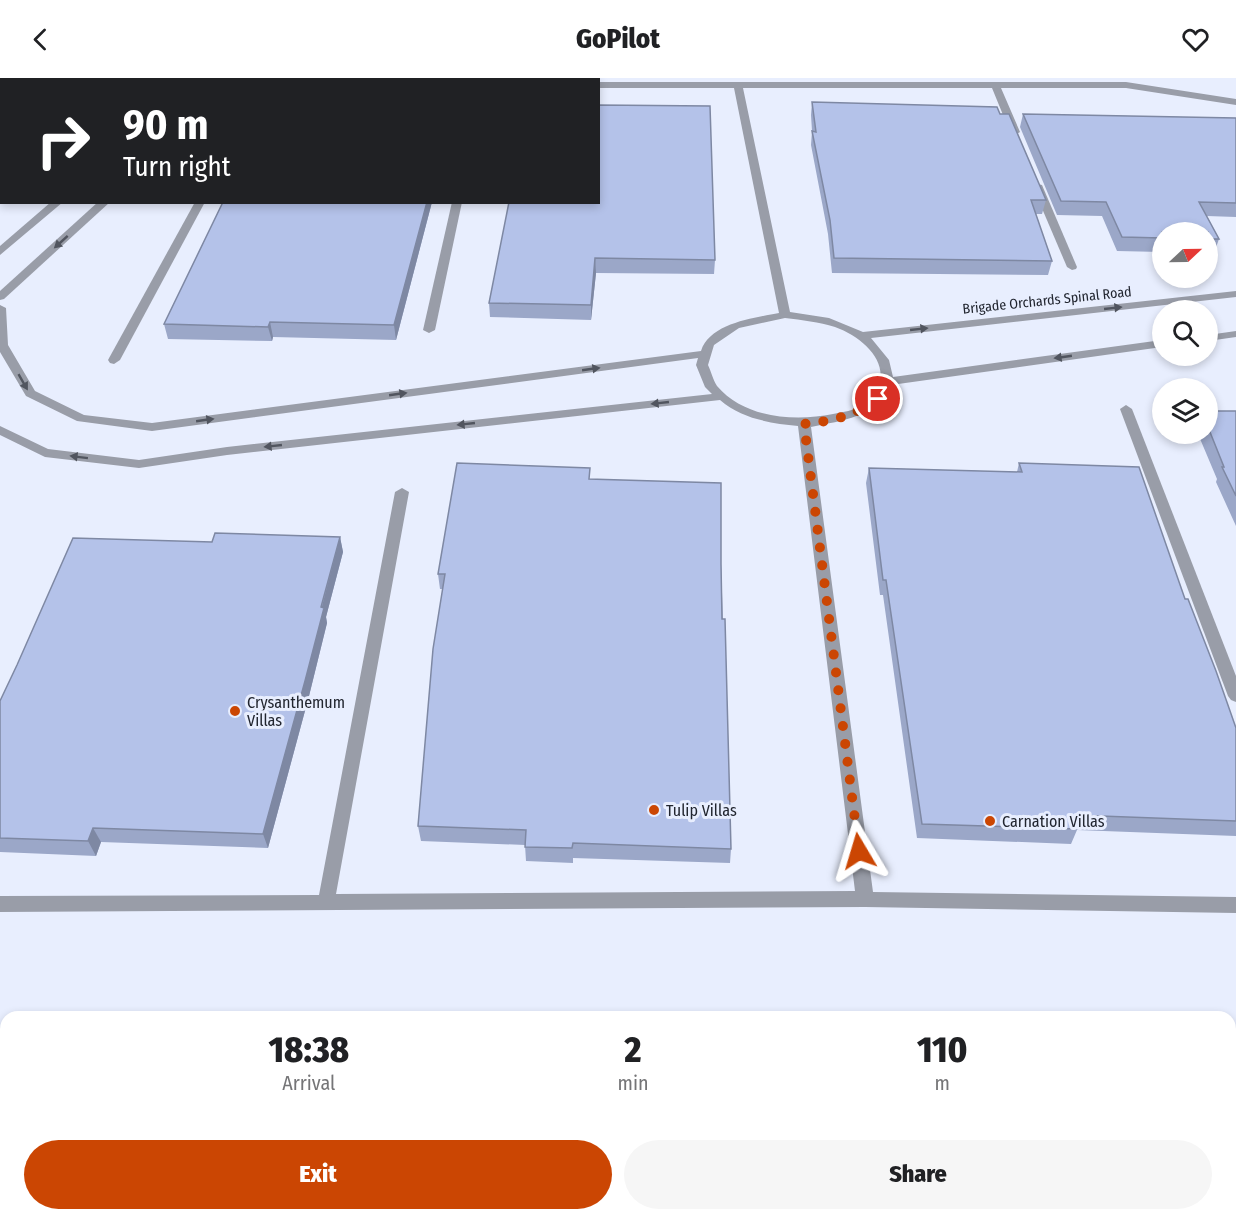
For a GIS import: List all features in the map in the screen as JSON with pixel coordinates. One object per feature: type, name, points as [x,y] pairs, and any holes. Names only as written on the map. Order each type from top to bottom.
[{"type":"street","points":[[1146,78],[1147,88]]},
{"type":"street","points":[[600,85],[1126,85],[1236,102]]},
{"type":"street","points":[[738,85],[785,315]]},
{"type":"street","points":[[995,85],[1018,139]]},
{"type":"street","points":[[1031,171],[1072,267]]},
{"type":"street","points":[[0,252],[56,204]]},
{"type":"street","points":[[0,297],[103,204]]},
{"type":"street","points":[[114,360],[199,204]]},
{"type":"street","points":[[429,330],[457,204]]},
{"type":"street","name":"Brigade Orchards Spinal Road","points":[[861,336],[1236,294]]},
{"type":"street","points":[[0,308],[2,345],[30,393],[81,418],[152,427],[703,354]]},
{"type":"street","points":[[785,315],[813,318],[839,325],[861,336],[877,349],[886,365],[886,382],[878,399],[860,412],[834,421],[804,424],[761,418],[741,411],[718,397],[706,383],[702,368],[703,354],[714,338],[732,326],[757,318],[785,315]]},
{"type":"street","points":[[1218,337],[1236,334]]},
{"type":"street","points":[[886,382],[1152,345]]},
{"type":"street","points":[[0,430],[45,453],[139,464],[227,451],[718,397]]},
{"type":"street","points":[[1126,409],[1236,696]]},
{"type":"street","points":[[804,424],[865,899]]},
{"type":"street","points":[[326,902],[402,492]]},
{"type":"street","points":[[0,904],[865,899],[1236,905]]},
{"type":"building","points":[[812,102],[997,107],[1000,114],[1009,114],[1046,200],[1031,200],[1052,261],[834,258],[830,220],[812,131],[816,132]]},
{"type":"building","points":[[600,105],[710,106],[715,260],[595,258],[591,305],[489,303],[509,204],[600,204]]},
{"type":"building","points":[[1023,114],[1236,118],[1236,203],[1199,202],[1210,222],[1152,222],[1152,238],[1122,237],[1106,202],[1061,201]]},
{"type":"building","points":[[222,204],[426,204],[394,325],[270,322],[268,327],[164,324]]},
{"type":"building","points":[[1218,411],[1236,411],[1236,496],[1222,467],[1224,467],[1215,444],[1218,444]]},
{"type":"building","points":[[457,463],[590,468],[589,479],[721,483],[722,619],[725,619],[731,849],[573,843],[572,848],[525,847],[526,830],[418,826],[433,649],[445,574],[438,574]]},
{"type":"building","points":[[1019,463],[1139,467],[1185,599],[1188,599],[1236,728],[1236,821],[1074,815],[1077,829],[922,824],[886,580],[883,580],[869,468],[1022,472]]},
{"type":"building","points":[[215,533],[340,537],[321,607],[324,608],[263,834],[93,828],[88,841],[0,838],[0,701],[73,538],[212,542]]},
{"type":"place","name":"Crysanthemum Villas","points":[[235,711]]},
{"type":"place","name":"Tulip Villas","points":[[654,810]]},
{"type":"place","name":"Carnation Villas","points":[[990,821]]},
{"type":"route","points":[[859,851],[804,424],[834,421],[860,412],[878,399]]}]
